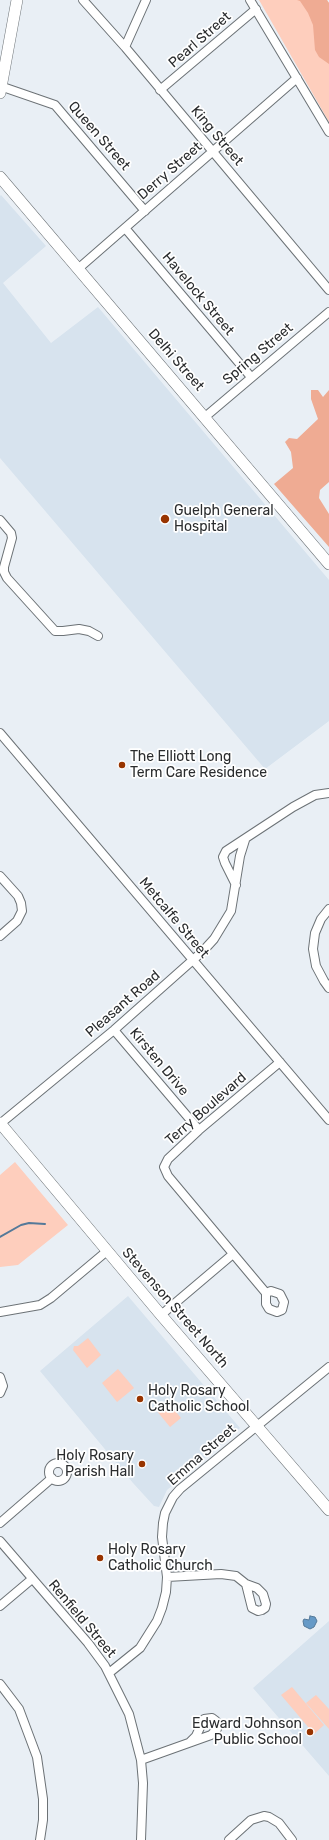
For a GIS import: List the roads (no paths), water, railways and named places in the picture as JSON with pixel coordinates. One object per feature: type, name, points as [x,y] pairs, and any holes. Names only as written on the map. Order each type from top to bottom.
[{"type":"main road","points":[[0,89],[17,0]]},
{"type":"main road","name":"Delhi Street","points":[[0,177],[79,268],[329,564]]},
{"type":"main road","name":"Stevenson Street North","points":[[0,1123],[161,1315],[329,1510]]},
{"type":"street","name":"King Street","points":[[83,0],[125,47],[329,290]]},
{"type":"street","points":[[125,47],[146,0]]},
{"type":"street","points":[[250,0],[329,132]]},
{"type":"street","name":"Pearl Street","points":[[160,90],[256,9]]},
{"type":"street","name":"Derry Street","points":[[79,268],[297,78]]},
{"type":"street","name":"Queen Street","points":[[0,89],[55,105],[145,211]]},
{"type":"street","name":"Havelock Street","points":[[125,228],[250,377]]},
{"type":"street","name":"Spring Street","points":[[205,417],[250,377],[329,312]]},
{"type":"street","points":[[0,520],[11,533],[12,538],[4,567],[4,572],[7,578],[55,631],[80,628],[98,636]]},
{"type":"street","name":"Metcalfe Street","points":[[0,733],[329,1120]]},
{"type":"street","points":[[236,885],[223,857],[226,852],[293,807],[315,795],[329,793]]},
{"type":"street","name":"Pleasant Road","points":[[0,1123],[114,1030],[214,939],[223,927],[231,911],[240,856],[245,840]]},
{"type":"street","points":[[0,876],[18,896],[22,907],[22,911],[17,921],[0,936]]},
{"type":"street","points":[[329,909],[321,918],[313,949],[316,966],[324,982],[329,988]]},
{"type":"street","name":"Kirsten Drive","points":[[114,1030],[199,1130]]},
{"type":"street","name":"Terry Boulevard","points":[[266,1293],[168,1176],[164,1167],[168,1159],[199,1130],[280,1062]]},
{"type":"street","points":[[0,1312],[40,1305],[51,1298],[107,1251]]},
{"type":"street","points":[[161,1315],[232,1254]]},
{"type":"street","name":"Emma Street","points":[[109,1673],[132,1654],[150,1634],[162,1608],[166,1592],[167,1576],[162,1537],[162,1524],[165,1513],[174,1497],[180,1489],[329,1367]]},
{"type":"street","points":[[0,1377],[3,1386],[0,1393]]},
{"type":"street","points":[[0,1523],[52,1478]]},
{"type":"street","name":"Renfield Street","points":[[0,1541],[88,1643],[109,1673],[129,1714],[141,1760],[144,1799],[141,1840]]},
{"type":"street","points":[[167,1576],[226,1574],[236,1576],[246,1584]]},
{"type":"street","points":[[0,1606],[32,1579]]},
{"type":"street","points":[[0,1684],[19,1709],[37,1757],[43,1799],[43,1820],[40,1840]]},
{"type":"street","points":[[141,1760],[190,1742]]},
{"type":"street","points":[[229,1840],[251,1820],[264,1816],[269,1817],[279,1823],[292,1840]]},
{"type":"water","points":[[310,1616],[315,1617],[317,1621],[314,1627],[310,1629],[304,1626],[303,1621],[304,1619],[309,1620]]},
{"type":"waterway","points":[[0,1237],[21,1225],[29,1223],[45,1224]]},
{"type":"place","name":"Guelph General Hospital","points":[[165,519]]},
{"type":"place","name":"The Elliott Long Term Care Residence","points":[[122,765]]},
{"type":"place","name":"Holy Rosary Catholic School","points":[[140,1399]]},
{"type":"place","name":"Holy Rosary Parish Hall","points":[[142,1464]]},
{"type":"place","name":"Holy Rosary Catholic Church","points":[[100,1558]]},
{"type":"place","name":"Edward Johnson Public School","points":[[310,1732]]}]
